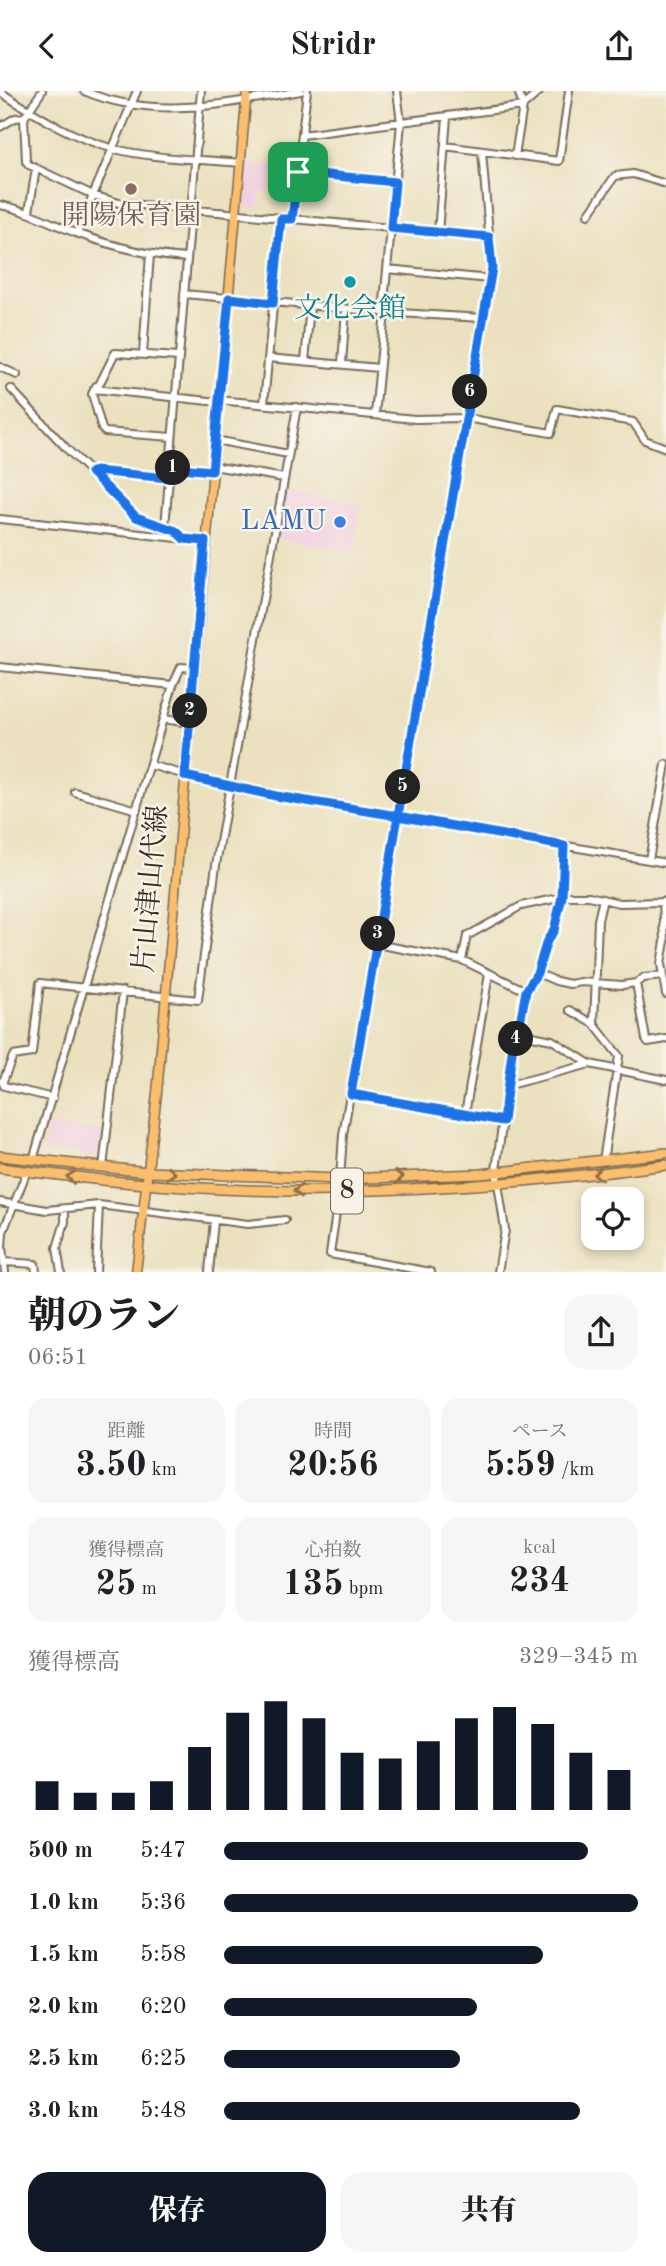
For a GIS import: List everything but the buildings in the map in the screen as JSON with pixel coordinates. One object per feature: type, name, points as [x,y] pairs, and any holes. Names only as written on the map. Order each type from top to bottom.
[{"type":"highway","name":"8","points":[[0,1157],[148,1172],[340,1179],[497,1173],[666,1153]]},
{"type":"highway","name":"8","points":[[0,1168],[146,1185],[339,1192],[497,1184],[666,1165]]},
{"type":"main road","name":"片山津山代線","points":[[136,1272],[157,1093],[246,96]]},
{"type":"street","points":[[42,91],[25,117],[26,161],[29,165],[93,195],[119,203],[489,237]]},
{"type":"street","points":[[84,91],[107,100],[155,109],[200,106],[246,96],[301,91]]},
{"type":"street","points":[[77,233],[137,91]]},
{"type":"street","points":[[165,527],[201,91]]},
{"type":"street","points":[[292,219],[307,91]]},
{"type":"street","points":[[375,415],[401,123],[397,91]]},
{"type":"street","points":[[515,156],[523,106],[518,91]]},
{"type":"street","points":[[302,135],[523,106],[540,91]]},
{"type":"street","points":[[445,146],[559,162],[569,91]]},
{"type":"street","points":[[0,92],[72,134],[113,149],[240,163]]},
{"type":"street","points":[[0,127],[15,118],[25,117]]},
{"type":"street","points":[[438,233],[447,117]]},
{"type":"street","points":[[340,1179],[341,1148],[492,268],[482,152]]},
{"type":"street","points":[[29,212],[36,168]]},
{"type":"street","points":[[298,172],[395,182]]},
{"type":"street","points":[[588,215],[615,176],[633,174],[666,184]]},
{"type":"street","points":[[0,205],[29,212],[77,233],[150,254],[187,258]]},
{"type":"street","points":[[264,404],[281,219]]},
{"type":"street","points":[[143,355],[150,254]]},
{"type":"street","points":[[387,269],[490,279]]},
{"type":"street","points":[[184,294],[482,318]]},
{"type":"street","points":[[305,361],[310,306]]},
{"type":"street","points":[[342,364],[346,309]]},
{"type":"street","points":[[172,437],[106,432],[102,429],[93,399],[94,389],[99,385],[113,354],[179,357]]},
{"type":"street","points":[[268,358],[379,368]]},
{"type":"street","points":[[0,367],[17,375]]},
{"type":"street","points":[[12,389],[136,517],[176,531],[184,539]]},
{"type":"street","points":[[94,389],[415,419],[466,418],[551,433],[557,409],[633,422],[646,440],[666,448]]},
{"type":"street","points":[[53,1098],[13,1090],[4,1086],[1,1081],[13,1056],[32,1053],[40,983],[198,1000],[216,865],[297,407]]},
{"type":"street","points":[[215,440],[288,454]]},
{"type":"street","points":[[169,467],[212,469],[284,478]]},
{"type":"street","points":[[91,472],[168,478]]},
{"type":"street","points":[[0,519],[205,541]]},
{"type":"street","points":[[146,535],[149,523]]},
{"type":"street","points":[[0,667],[173,685]]},
{"type":"street","points":[[33,1160],[173,685],[181,667],[194,669]]},
{"type":"street","points":[[163,719],[190,723]]},
{"type":"street","points":[[649,860],[666,764]]},
{"type":"street","points":[[150,765],[230,787],[666,863]]},
{"type":"street","points":[[75,792],[137,810]]},
{"type":"street","points":[[498,1272],[505,1230],[497,1173],[513,1045],[526,991],[537,973],[547,941],[554,930],[562,897],[564,846]]},
{"type":"street","points":[[462,960],[467,936],[521,906],[581,895],[619,903],[664,901],[665,941],[661,964],[666,994]]},
{"type":"street","points":[[594,1024],[598,920],[603,899]]},
{"type":"street","points":[[376,944],[462,960],[526,991]]},
{"type":"street","points":[[537,973],[556,981],[622,985],[636,983],[643,978],[663,976]]},
{"type":"street","points":[[465,1114],[489,974]]},
{"type":"street","points":[[636,983],[646,1039],[648,1042],[666,1039]]},
{"type":"street","points":[[103,1168],[122,992]]},
{"type":"street","points":[[570,1010],[594,1024],[619,1056],[603,1161]]},
{"type":"street","points":[[518,1033],[552,1039],[590,1064],[666,1080]]},
{"type":"street","points":[[509,1085],[590,1064]]},
{"type":"street","points":[[351,1094],[503,1121]]},
{"type":"street","points":[[5,1272],[1,1245],[3,1232],[27,1171]]},
{"type":"street","points":[[339,1192],[330,1254],[431,1272]]},
{"type":"street","points":[[0,1202],[35,1209],[99,1205],[248,1224],[285,1220]]},
{"type":"street","points":[[96,1272],[99,1205]]},
{"type":"street","points":[[61,1272],[57,1248],[65,1222],[65,1209]]},
{"type":"street","points":[[209,1272],[214,1221]]},
{"type":"street","points":[[4,1262],[35,1265],[36,1272]]},
{"type":"shaded area","points":[[246,164],[272,166],[269,192],[261,192],[260,209],[243,205]]},
{"type":"shaded area","points":[[284,490],[362,504],[353,552],[275,538]]},
{"type":"shaded area","points":[[49,1125],[103,1131],[101,1157],[42,1150]]},
{"type":"place","name":"開陽保育園","points":[[131,189]]},
{"type":"place","name":"文化会館","points":[[350,282]]},
{"type":"place","name":"LAMU","points":[[340,522]]},
{"type":"route","points":[[298,172],[292,219],[281,219],[273,303],[229,298],[212,471],[169,467],[168,478],[91,472],[136,517],[176,531],[184,539],[205,541],[185,776],[276,796],[398,816],[351,1094],[503,1121],[513,1045],[526,991],[537,973],[547,941],[554,930],[562,897],[564,846],[398,816],[492,268],[489,237],[391,228],[395,182],[298,172]]}]
